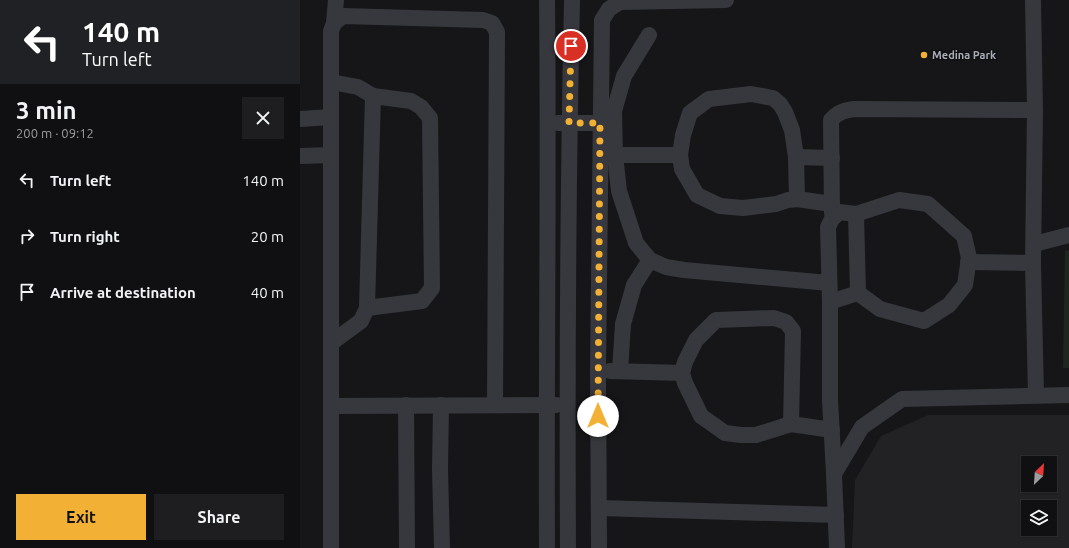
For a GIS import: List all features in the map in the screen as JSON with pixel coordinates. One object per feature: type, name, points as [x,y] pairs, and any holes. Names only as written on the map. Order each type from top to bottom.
[{"type":"street","points":[[331,548],[331,31],[334,23],[336,0]]},
{"type":"street","points":[[547,0],[549,124],[546,405],[548,548]]},
{"type":"street","points":[[568,548],[567,406],[569,123],[572,0]]},
{"type":"street","points":[[726,0],[620,2],[609,9],[602,20],[600,123],[619,191],[636,243],[650,260],[666,267],[684,270],[829,283]]},
{"type":"street","points":[[1033,0],[1035,110],[1033,263],[1036,395]]},
{"type":"street","points":[[334,23],[343,16],[483,20],[492,23],[497,32],[495,405]]},
{"type":"street","points":[[599,548],[598,370],[608,154],[614,111],[624,76],[649,36]]},
{"type":"street","points":[[331,82],[358,87],[373,96],[411,100],[421,107],[430,118],[432,288],[422,301],[367,308]]},
{"type":"street","points":[[797,199],[796,157],[792,130],[785,112],[780,104],[773,98],[751,94],[709,100],[690,113],[683,135],[680,155],[682,169],[697,195],[720,206],[743,208],[776,204],[797,199],[832,211],[856,214],[899,200],[928,204],[964,236],[969,258],[965,285],[949,304],[924,321],[880,309],[858,293]]},
{"type":"street","points":[[331,343],[361,321],[367,308],[373,96]]},
{"type":"street","points":[[836,548],[836,515],[830,400],[828,227],[832,211],[831,120],[836,114],[846,110],[1035,110]]},
{"type":"street","points":[[300,119],[331,117]]},
{"type":"street","points":[[549,124],[600,123]]},
{"type":"street","points":[[608,154],[680,155]]},
{"type":"street","points":[[300,156],[331,155]]},
{"type":"street","points":[[796,157],[832,158]]},
{"type":"street","points":[[856,214],[858,293]]},
{"type":"street","points":[[1034,244],[1069,236]]},
{"type":"street","points":[[620,371],[623,324],[634,285],[650,260]]},
{"type":"street","points":[[968,262],[1033,263]]},
{"type":"street","points":[[830,302],[858,293]]},
{"type":"street","points":[[791,424],[793,332],[786,322],[774,318],[716,320],[696,340],[685,362],[682,373],[700,416],[724,433],[740,436],[756,435],[791,424],[832,430]]},
{"type":"street","points":[[598,370],[682,373]]},
{"type":"street","points":[[834,474],[862,427],[902,399],[1069,395]]},
{"type":"street","points":[[406,405],[408,548]]},
{"type":"street","points":[[441,405],[440,469],[442,548]]},
{"type":"street","points":[[331,406],[567,406]]},
{"type":"street","points":[[599,508],[836,515]]},
{"type":"shaded area","points":[[1065,250],[1069,251],[1069,368],[1063,368]]},
{"type":"shaded area","points":[[928,415],[1069,415],[1069,548],[852,548],[855,480],[881,436]]},
{"type":"place","name":"Medina Park","points":[[924,55]]},
{"type":"route","points":[[571,46],[569,123],[600,123],[598,416]]}]
